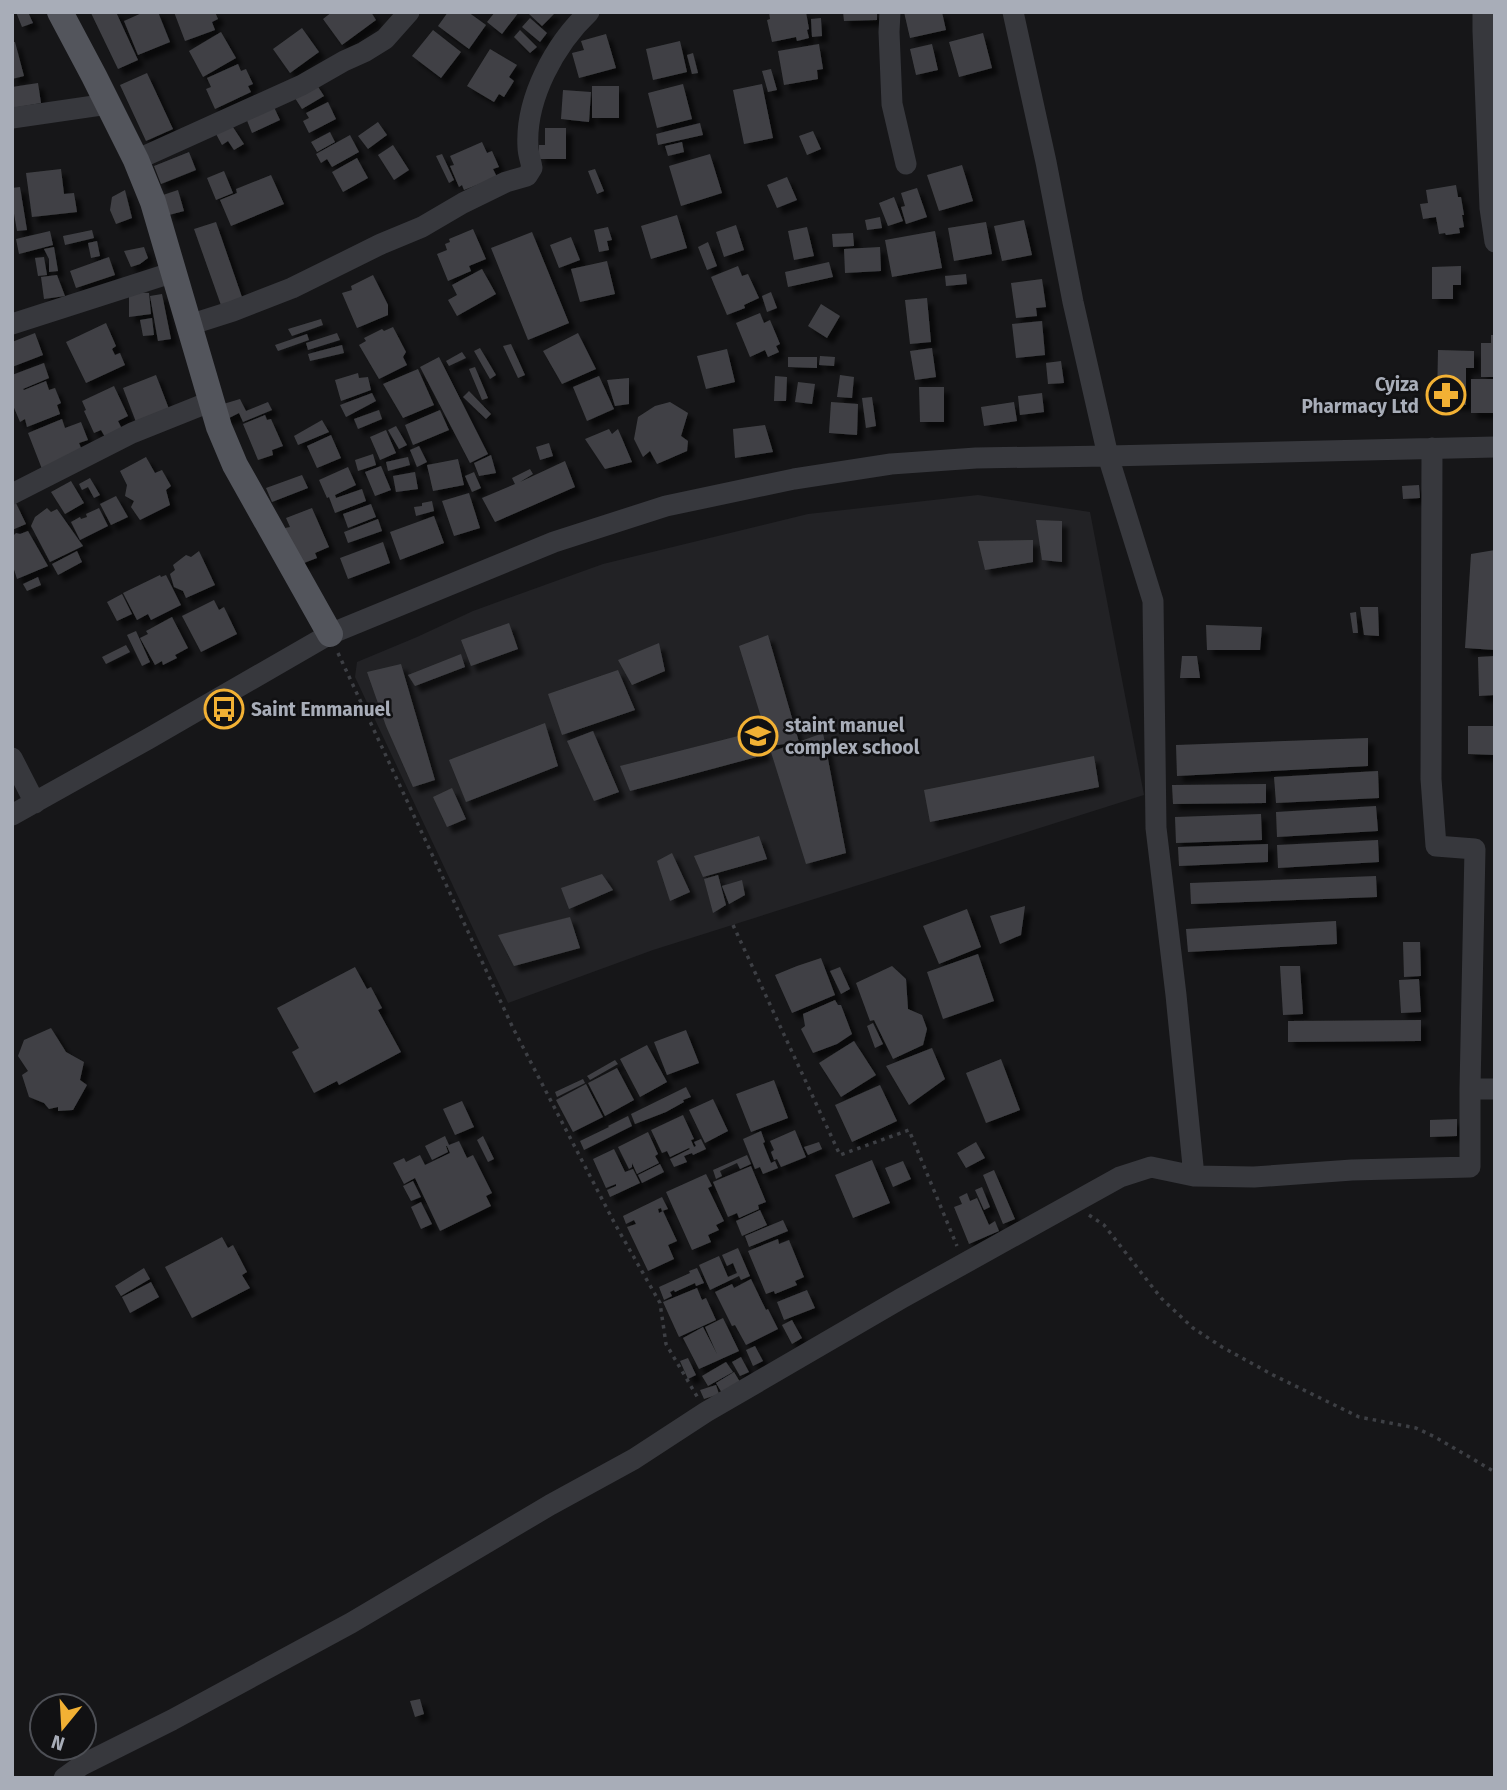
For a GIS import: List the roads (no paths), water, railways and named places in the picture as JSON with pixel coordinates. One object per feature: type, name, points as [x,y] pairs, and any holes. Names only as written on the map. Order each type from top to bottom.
[{"type":"main road","points":[[60,12],[136,160],[153,202],[219,427],[235,465],[330,634]]},
{"type":"street","points":[[136,160],[250,110],[364,52],[385,39],[409,12]]},
{"type":"street","points":[[190,325],[292,288],[381,244],[422,228],[463,203],[506,182],[527,176],[532,168],[527,151],[529,118],[538,90],[557,51],[569,33],[589,12]]},
{"type":"street","points":[[890,12],[892,104],[906,164]]},
{"type":"street","points":[[1013,12],[1108,456],[1153,601],[1156,828],[1194,1176]]},
{"type":"street","points":[[1483,12],[1490,208],[1495,243]]},
{"type":"street","points":[[12,118],[108,104]]},
{"type":"street","points":[[12,324],[174,272]]},
{"type":"street","points":[[12,494],[132,433],[212,401]]},
{"type":"street","points":[[12,815],[330,634],[554,542],[666,506],[794,479],[891,464],[976,458],[1495,447]]},
{"type":"street","points":[[64,1778],[82,1765],[172,1720],[351,1623],[550,1505],[634,1459],[706,1412],[1120,1177],[1151,1167],[1194,1176],[1254,1177],[1352,1170],[1469,1167],[1475,849],[1436,846],[1430,779],[1433,448]]},
{"type":"street","points":[[12,758],[35,803]]},
{"type":"street","points":[[1470,1089],[1495,1089]]},
{"type":"place","name":"Cyiza Pharmacy Ltd","points":[[1446,395]]},
{"type":"place","name":"Saint Emmanuel","points":[[224,709]]},
{"type":"place","name":"staint manuel complex school","points":[[758,736]]}]
